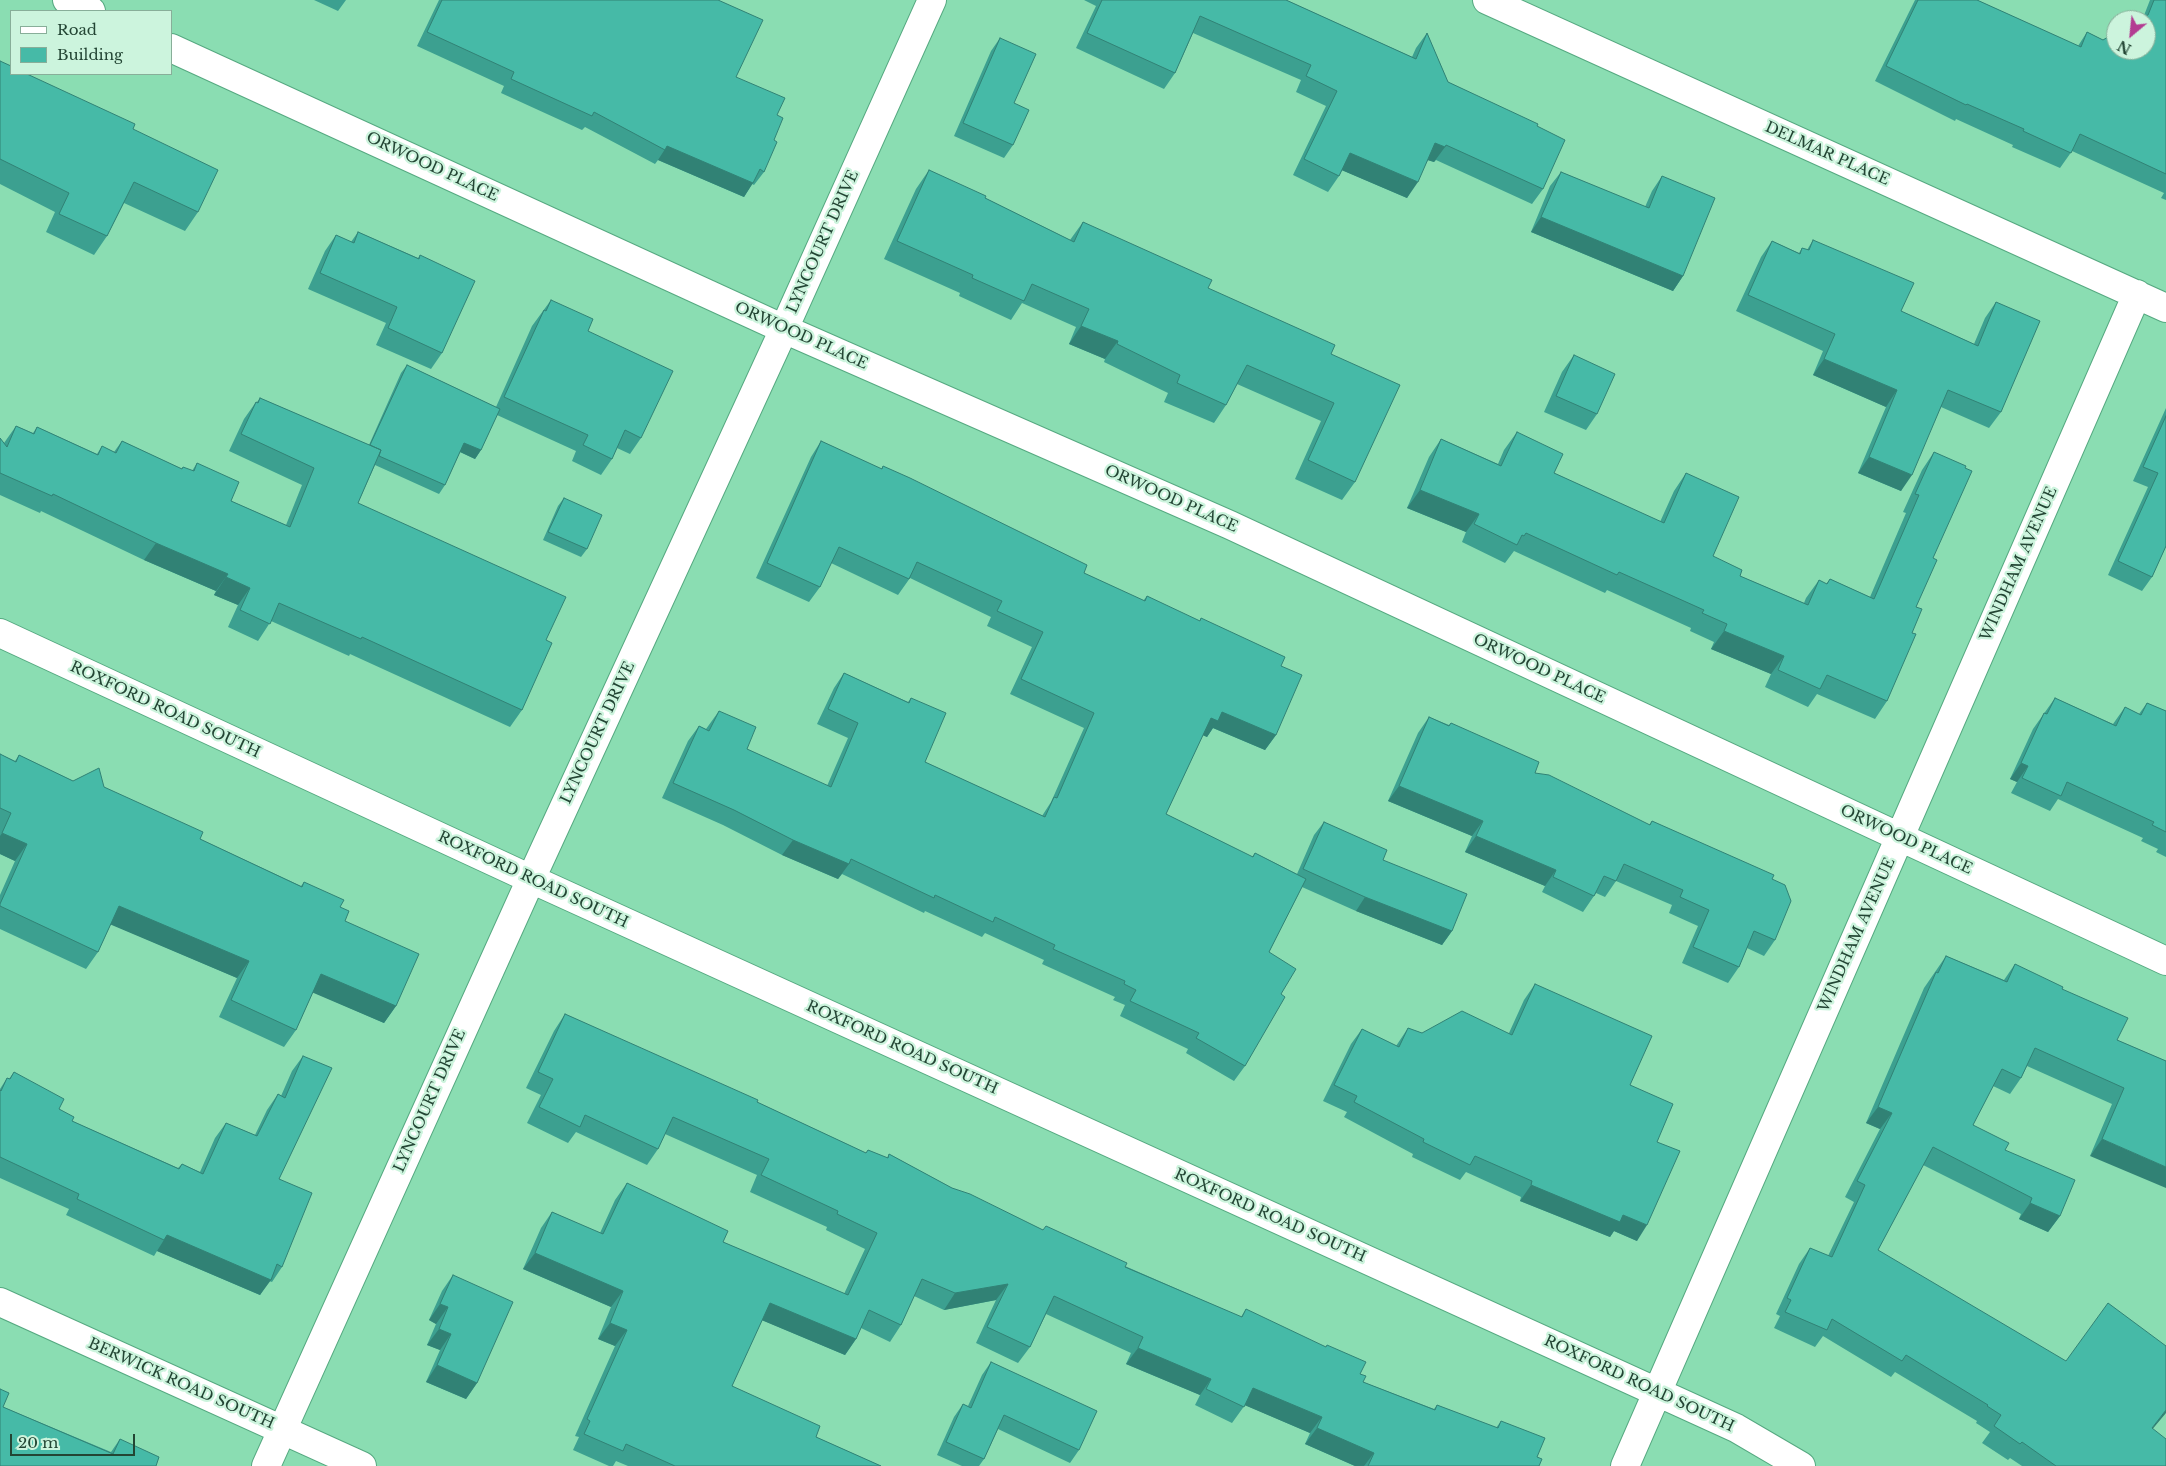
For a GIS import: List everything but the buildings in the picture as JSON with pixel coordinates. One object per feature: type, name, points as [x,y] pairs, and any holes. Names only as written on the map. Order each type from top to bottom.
[{"type":"street","points":[[67,0],[89,10]]},
{"type":"street","name":"LYNCOURT DRIVE","points":[[266,1466],[531,879],[784,329],[932,0]]},
{"type":"street","name":"DELMAR PLACE","points":[[1488,0],[2166,308]]},
{"type":"street","name":"ORWOOD PLACE","points":[[172,48],[784,329],[1230,525],[2166,961]]},
{"type":"street","name":"WINDHAM AVENUE","points":[[1625,1466],[2137,294]]},
{"type":"street","name":"ROXFORD ROAD SOUTH","points":[[0,633],[531,879],[1736,1428],[1801,1466]]},
{"type":"street","name":"BERWICK ROAD SOUTH","points":[[0,1302],[362,1466]]}]
